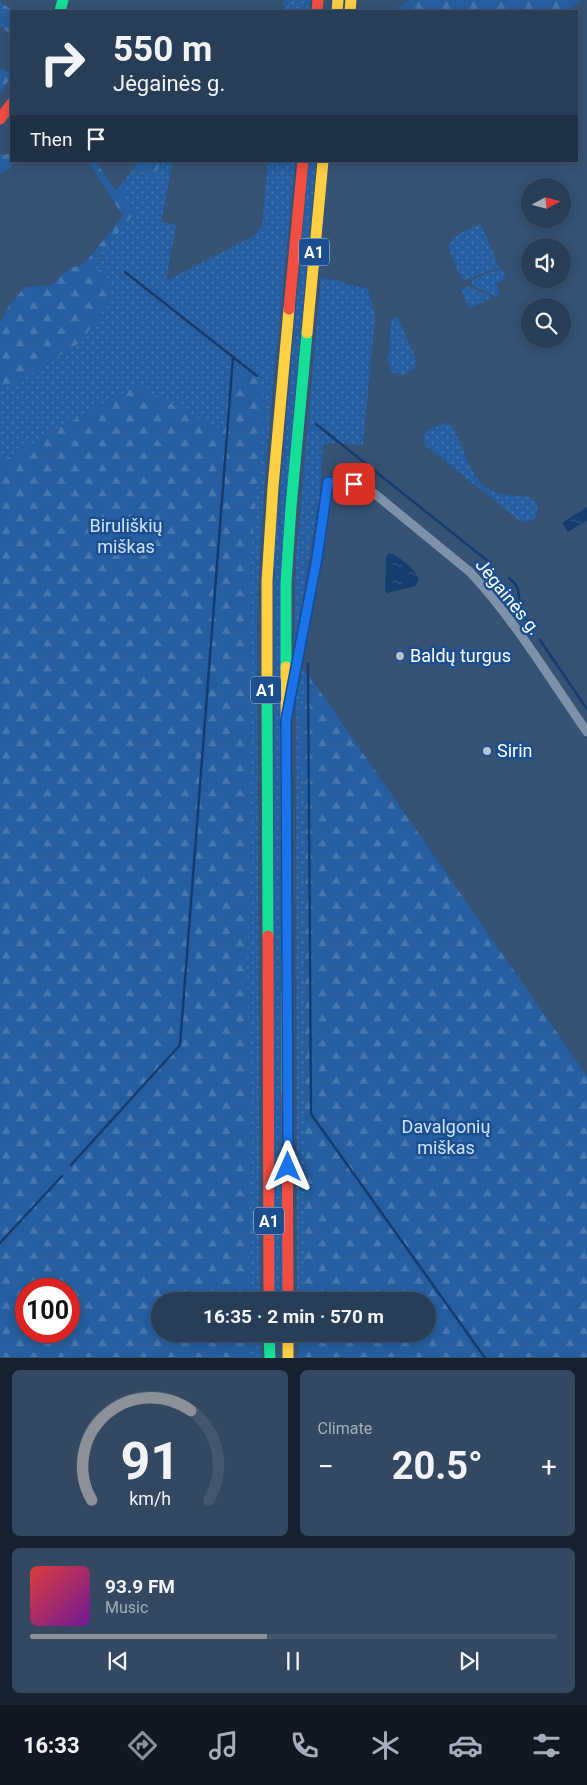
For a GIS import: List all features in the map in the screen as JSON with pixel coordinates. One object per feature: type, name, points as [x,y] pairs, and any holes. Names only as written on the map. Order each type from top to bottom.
[{"type":"main road","points":[[0,119],[10,105]]},
{"type":"main road","name":"A1","points":[[269,1292],[267,581],[273,488],[303,162]]},
{"type":"main road","name":"A1","points":[[288,1292],[287,574],[291,506],[323,162]]},
{"type":"main road","points":[[314,256],[332,162]]},
{"type":"main road","points":[[286,720],[317,558],[328,482]]},
{"type":"main road","points":[[269,1342],[270,1358]]},
{"type":"main road","points":[[288,1342],[288,1358]]},
{"type":"street","name":"Jėgainės g.","points":[[328,482],[365,487],[470,572],[484,586],[506,615],[587,732]]},
{"type":"green space","points":[[284,0],[310,0],[309,10],[283,10]]},
{"type":"green space","points":[[409,0],[580,0],[571,10],[394,10]]},
{"type":"green space","points":[[0,2],[12,10],[10,10],[9,33],[0,26]]},
{"type":"green space","points":[[2,68],[10,73],[10,79],[0,94],[0,70]]},
{"type":"green space","points":[[10,154],[10,162],[12,162],[11,168],[0,174],[0,155]]},
{"type":"green space","points":[[89,162],[97,162],[115,191],[123,182],[124,194],[134,214],[91,265],[104,272],[112,289],[105,308],[81,342],[35,371],[0,389],[0,322],[8,307],[25,287],[51,285],[70,268],[84,264],[123,216]]},
{"type":"green space","points":[[138,162],[162,162],[153,176],[135,167]]},
{"type":"green space","points":[[162,162],[173,162],[161,222],[176,225],[166,281],[254,236],[262,225],[268,162],[295,162],[263,505],[257,620],[260,1292],[249,1292],[247,1260],[252,1237],[247,965],[250,809],[249,575],[265,402],[234,372],[223,431],[0,462],[0,389],[35,371],[81,342],[105,308],[112,289],[91,266],[134,214],[124,194],[123,182],[135,167],[153,176]]},
{"type":"green space","points":[[309,162],[316,162],[293,416],[283,1292],[274,1292],[274,560]]},
{"type":"green space","points":[[481,224],[499,267],[463,281],[452,258],[450,245],[452,240],[458,235]]},
{"type":"green space","points":[[501,268],[506,278],[496,284],[500,295],[496,297],[472,285],[472,280]]},
{"type":"green space","points":[[321,277],[368,289],[375,316],[363,445],[331,443],[323,445],[320,491],[294,649],[296,557]]},
{"type":"green space","points":[[469,286],[493,298],[469,308],[461,289]]},
{"type":"green space","points":[[394,316],[398,318],[416,360],[415,368],[403,375],[391,372],[388,362],[391,320]]},
{"type":"green space","name":"Biruliškių miškas","points":[[249,371],[261,384],[265,402],[249,575],[250,809],[247,965],[252,1237],[247,1260],[249,1292],[151,1292],[151,1342],[250,1342],[250,1357],[0,1357],[0,462],[136,386],[222,430],[234,372]]},
{"type":"green space","points":[[443,423],[451,425],[454,429],[470,466],[481,482],[488,489],[497,493],[532,498],[538,508],[534,519],[527,522],[519,520],[426,446],[423,439],[426,431]]},
{"type":"green space","points":[[299,667],[310,677],[301,714],[305,832],[303,1292],[297,1292],[296,693]]},
{"type":"green space","name":"Davalgonių miškas","points":[[310,677],[587,1076],[587,1357],[298,1357],[299,1342],[436,1342],[436,1292],[303,1292],[305,832],[301,714]]},
{"type":"green space","points":[[250,1342],[261,1342],[261,1357],[250,1358]]},
{"type":"water","points":[[587,507],[587,520],[568,532],[562,523]]},
{"type":"water","points":[[389,553],[402,560],[415,572],[419,580],[415,586],[388,593],[385,591],[386,557]]},
{"type":"waterway","points":[[125,272],[257,376]]},
{"type":"waterway","points":[[71,1165],[180,1045],[233,357]]},
{"type":"waterway","points":[[316,424],[489,562]]},
{"type":"waterway","points":[[509,578],[516,585],[521,609],[527,620]]},
{"type":"waterway","points":[[540,640],[587,709]]},
{"type":"waterway","points":[[308,664],[311,1114],[485,1358]]},
{"type":"waterway","points":[[0,1243],[62,1176]]},
{"type":"traffic: fast","points":[[60,10],[63,0]]},
{"type":"traffic: fast","points":[[286,667],[286,583],[307,333]]},
{"type":"traffic: fast","points":[[267,698],[268,936]]},
{"type":"traffic: fast","points":[[269,1342],[270,1358]]},
{"type":"traffic: slow","points":[[337,10],[338,0]]},
{"type":"traffic: slow","points":[[350,10],[351,0]]},
{"type":"traffic: slow","points":[[307,333],[323,162]]},
{"type":"traffic: slow","points":[[267,698],[267,581],[273,487],[289,309]]},
{"type":"traffic: slow","points":[[293,683],[317,558],[328,482]]},
{"type":"traffic: slow","points":[[286,667],[287,1093]]},
{"type":"traffic: slow","points":[[288,1342],[288,1358]]},
{"type":"traffic: jam","points":[[317,10],[318,0]]},
{"type":"traffic: jam","points":[[0,119],[10,105]]},
{"type":"traffic: jam","points":[[289,309],[303,162]]},
{"type":"traffic: jam","points":[[268,936],[269,1292]]},
{"type":"traffic: jam","points":[[287,1093],[288,1292]]},
{"type":"place","name":"Baldų turgus","points":[[400,656]]},
{"type":"place","name":"Sirin","points":[[487,751]]},
{"type":"route","points":[[288,1167],[286,720],[317,558],[328,482],[354,484]]}]
